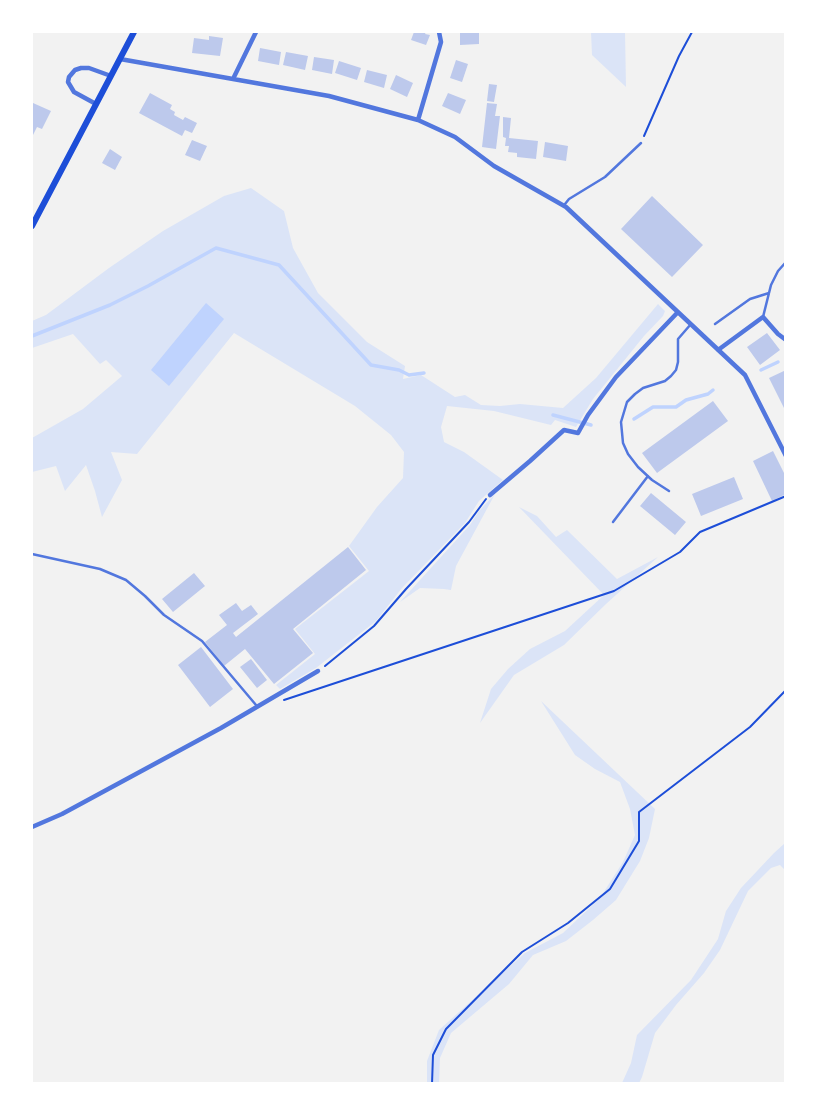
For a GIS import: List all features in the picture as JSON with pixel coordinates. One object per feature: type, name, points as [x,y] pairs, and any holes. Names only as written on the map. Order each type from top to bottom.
[{"type":"main road","points":[[32,226],[134,32]]},
{"type":"street","points":[[233,79],[256,32]]},
{"type":"street","points":[[418,120],[441,42],[439,32]]},
{"type":"street","points":[[120,59],[329,96],[418,120],[455,138],[494,166],[564,206],[745,374],[786,456]]},
{"type":"street","points":[[96,104],[69,87],[69,77],[81,68],[111,76]]},
{"type":"street","points":[[490,495],[564,430],[578,433],[616,377],[678,312]]},
{"type":"street","points":[[719,350],[763,317],[786,340]]},
{"type":"street","points":[[32,827],[62,814],[221,728],[318,671]]},
{"type":"lane","points":[[564,206],[569,199],[606,177],[641,143]]},
{"type":"lane","points":[[763,317],[778,271],[786,262]]},
{"type":"lane","points":[[715,324],[750,299],[769,293]]},
{"type":"lane","points":[[670,491],[638,467],[623,443],[621,422],[627,402],[635,394],[643,388],[665,381],[676,370],[678,339],[691,324]]},
{"type":"lane","points":[[613,522],[648,476]]},
{"type":"lane","points":[[32,554],[100,569],[126,580],[164,615],[202,641],[256,706]]},
{"type":"path","points":[[641,143],[692,32]]},
{"type":"path","points":[[318,671],[373,626],[469,522],[490,495]]},
{"type":"path","points":[[269,700],[283,701],[614,591],[680,552],[700,532],[786,496]]},
{"type":"path","points":[[432,1083],[433,1055],[446,1029],[522,952],[568,923],[610,890],[639,841],[639,812],[750,727],[786,690]]},
{"type":"shaded area","points":[[591,32],[625,32],[626,87],[592,55]]},
{"type":"shaded area","points":[[251,188],[284,211],[293,248],[318,293],[367,342],[405,366],[403,379],[421,375],[455,397],[465,395],[481,405],[520,404],[563,408],[596,378],[658,304],[665,311],[593,399],[576,427],[555,420],[551,425],[494,411],[447,406],[441,427],[444,442],[464,452],[503,480],[479,501],[465,523],[402,588],[376,621],[316,668],[280,689],[276,685],[315,654],[295,629],[369,571],[349,546],[377,507],[403,478],[404,452],[391,435],[355,406],[234,333],[137,454],[111,452],[122,480],[102,517],[86,465],[65,491],[56,466],[32,472],[32,438],[83,409],[122,376],[106,360],[100,364],[73,334],[32,348],[32,321],[46,315],[163,231],[224,196]]},
{"type":"shaded area","points":[[495,494],[456,566],[451,590],[420,588],[400,602],[470,525]]},
{"type":"shaded area","points":[[519,507],[537,516],[556,537],[567,530],[617,579],[658,557],[564,645],[514,675],[480,723],[491,689],[508,669],[530,649],[565,631],[604,595]]},
{"type":"shaded area","points":[[541,701],[655,809],[649,838],[640,861],[616,900],[566,941],[533,955],[509,984],[451,1033],[440,1058],[439,1083],[427,1084],[427,1061],[439,1030],[525,953],[563,933],[600,898],[623,862],[635,835],[630,809],[620,782],[575,755]]},
{"type":"shaded area","points":[[785,843],[785,870],[780,865],[771,868],[748,891],[720,950],[655,1033],[639,1083],[622,1083],[631,1063],[637,1035],[691,980],[718,939],[726,911],[741,888]]},
{"type":"water","points":[[206,303],[224,319],[169,386],[151,370]]},
{"type":"building","points":[[414,32],[426,32],[425,34],[430,35],[426,45],[411,40]]},
{"type":"building","points":[[460,32],[479,32],[479,44],[460,45]]},
{"type":"building","points":[[209,36],[223,38],[220,56],[192,53],[194,38],[209,40]]},
{"type":"building","points":[[260,48],[281,52],[279,65],[258,61]]},
{"type":"building","points":[[286,52],[308,56],[305,70],[283,65]]},
{"type":"building","points":[[314,57],[334,60],[332,74],[312,70]]},
{"type":"building","points":[[456,60],[468,64],[462,82],[450,78]]},
{"type":"building","points":[[339,61],[361,68],[357,80],[335,73]]},
{"type":"building","points":[[367,70],[387,75],[384,88],[364,82]]},
{"type":"building","points":[[396,75],[413,83],[407,97],[390,89]]},
{"type":"building","points":[[489,84],[497,85],[494,102],[487,101]]},
{"type":"building","points":[[150,93],[172,105],[170,109],[175,112],[174,115],[197,123],[192,133],[185,130],[182,136],[139,113]]},
{"type":"building","points":[[448,93],[466,100],[460,114],[442,106]]},
{"type":"building","points":[[33,103],[51,111],[42,129],[37,127],[33,135],[32,134]]},
{"type":"building","points":[[487,103],[497,104],[495,116],[500,116],[496,149],[482,147]]},
{"type":"building","points":[[503,117],[511,118],[509,138],[538,141],[536,159],[517,157],[517,153],[508,152],[509,146],[505,146],[506,138],[503,137]]},
{"type":"building","points":[[192,140],[207,146],[200,161],[185,155]]},
{"type":"building","points":[[545,142],[568,146],[566,161],[543,157]]},
{"type":"building","points":[[110,149],[122,157],[115,170],[102,163]]},
{"type":"building","points":[[652,196],[703,245],[672,277],[621,229]]},
{"type":"building","points":[[767,333],[780,350],[760,365],[747,347]]},
{"type":"building","points":[[786,370],[786,412],[769,378]]},
{"type":"building","points":[[713,401],[728,421],[657,473],[642,453]]},
{"type":"building","points":[[773,451],[786,477],[786,494],[772,501],[753,461]]},
{"type":"building","points":[[734,477],[743,499],[701,516],[692,494]]},
{"type":"building","points":[[651,493],[686,522],[675,535],[640,506]]},
{"type":"building","points":[[348,547],[366,570],[293,629],[313,653],[274,684],[245,649],[224,666],[205,642],[227,625],[219,615],[236,603],[242,611],[251,605],[258,614],[233,633],[236,637]]},
{"type":"building","points":[[194,573],[205,586],[173,612],[162,599]]},
{"type":"building","points":[[201,647],[233,689],[210,707],[178,665]]},
{"type":"building","points":[[251,659],[267,680],[257,688],[240,667]]},
{"type":"waterway","points":[[32,336],[110,305],[216,248],[279,265],[371,365],[399,370],[409,375],[424,373]]},
{"type":"waterway","points":[[761,370],[778,362]]},
{"type":"waterway","points":[[634,419],[653,407],[676,407],[686,400],[713,390]]},
{"type":"waterway","points":[[553,415],[591,425]]}]
